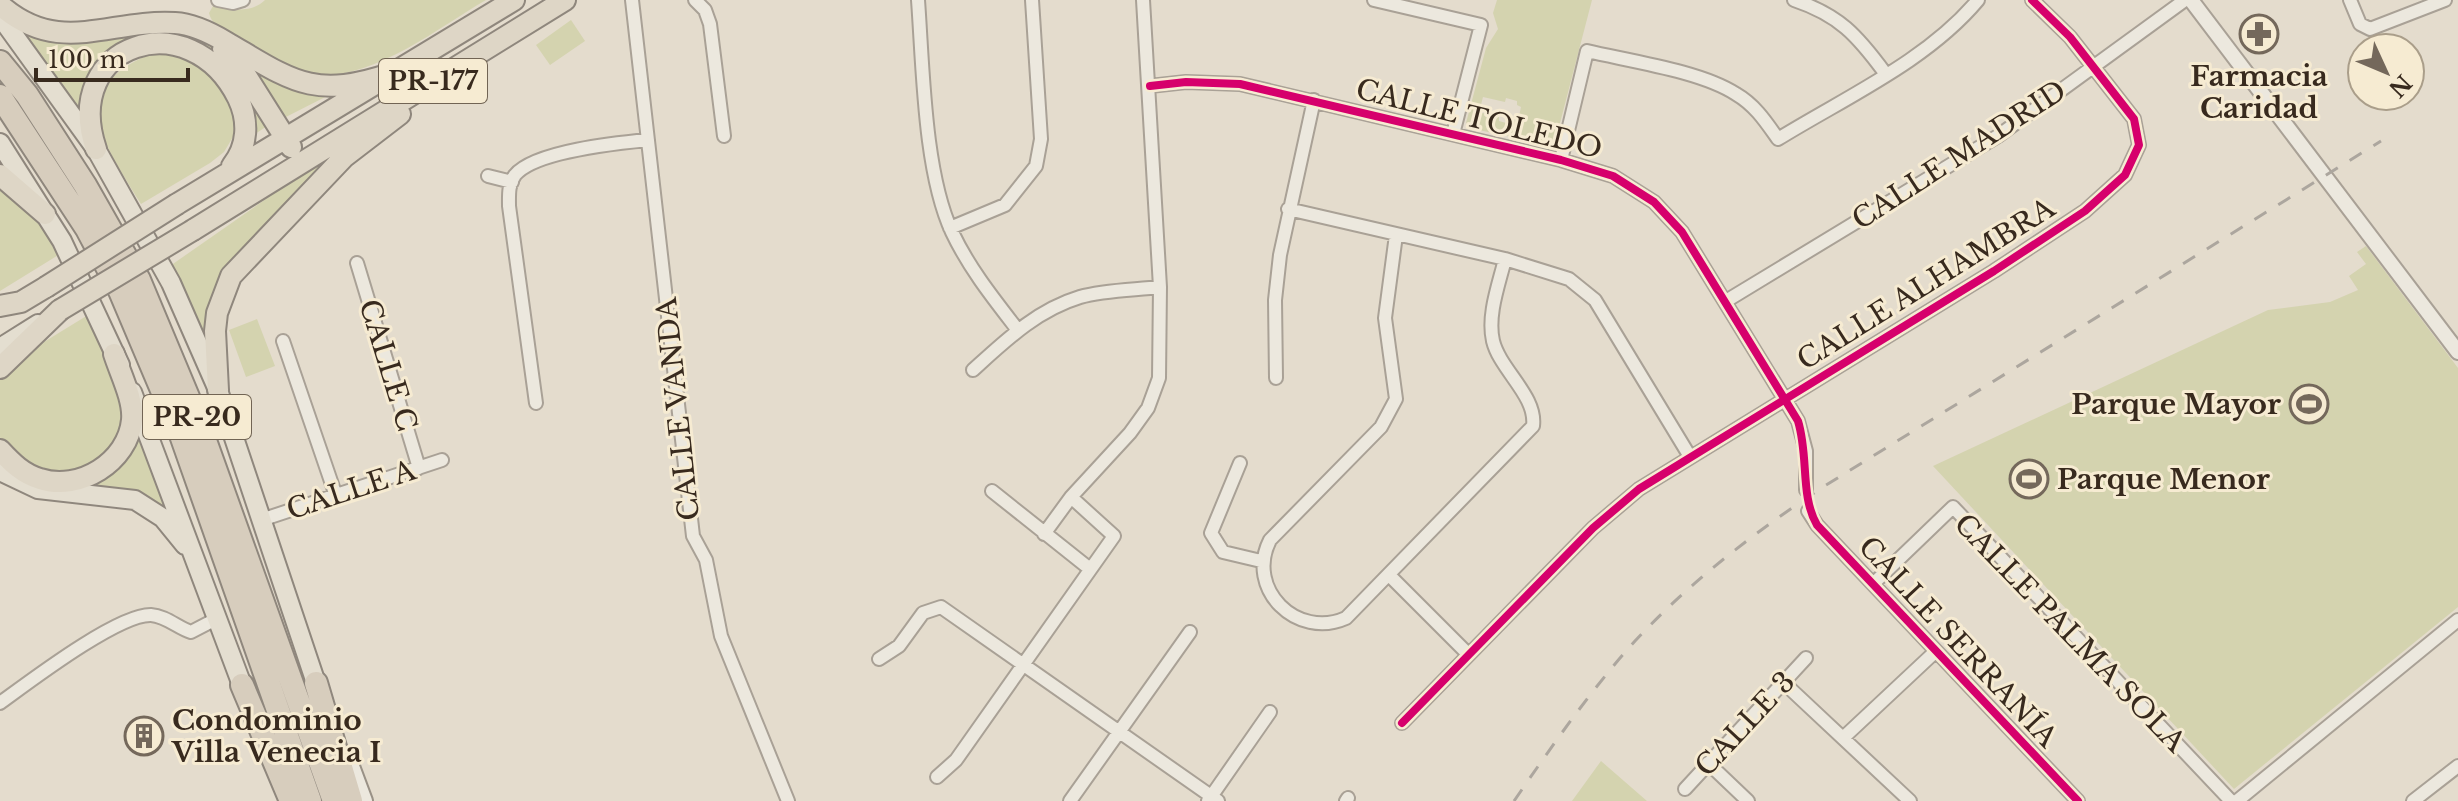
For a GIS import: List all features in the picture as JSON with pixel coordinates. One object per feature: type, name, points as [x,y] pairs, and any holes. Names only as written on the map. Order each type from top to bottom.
[{"type":"highway","name":"PR-177","points":[[21,302],[284,136],[514,0]]},
{"type":"highway","name":"PR-177","points":[[55,313],[565,0]]},
{"type":"highway","points":[[0,5],[15,18],[51,32],[81,34],[176,23],[203,30],[272,72],[300,83],[338,87],[390,74]]},
{"type":"highway","points":[[203,30],[240,66],[300,161]]},
{"type":"highway","points":[[96,149],[87,112],[101,72],[126,51],[156,42],[168,42],[193,49],[215,65],[242,107],[245,141],[227,172]]},
{"type":"highway","name":"PR-20","points":[[0,62],[27,95],[85,185],[139,280],[198,421],[334,801]]},
{"type":"highway","points":[[218,390],[217,313],[237,266],[344,157],[408,109],[448,71]]},
{"type":"highway","name":"PR-20","points":[[0,96],[58,182],[120,291],[181,435],[310,801]]},
{"type":"highway","points":[[0,175],[45,214]]},
{"type":"highway","points":[[0,306],[21,302]]},
{"type":"highway","points":[[0,368],[55,313]]},
{"type":"highway","points":[[0,450],[27,474],[50,482],[84,478],[106,466],[126,441],[132,420],[114,354]]},
{"type":"highway","points":[[316,683],[351,801]]},
{"type":"highway","points":[[242,685],[291,801]]},
{"type":"main road","points":[[0,16],[96,149],[171,283],[218,390],[316,683],[326,698],[364,801]]},
{"type":"main road","points":[[0,143],[84,284],[141,412],[242,685],[256,740],[280,801]]},
{"type":"main road","name":"PR-177","points":[[0,315],[21,302]]},
{"type":"main road","name":"PR-177","points":[[0,348],[55,313]]},
{"type":"main road","points":[[0,471],[38,489],[116,497],[144,504],[163,518],[194,557]]},
{"type":"street","points":[[218,0],[233,3],[243,0]]},
{"type":"street","name":"CALLE VANDA","points":[[632,0],[693,536],[706,560],[721,636],[788,801]]},
{"type":"street","points":[[695,0],[705,10],[710,24],[724,136]]},
{"type":"street","points":[[918,0],[930,151],[950,228],[974,273],[1017,329]]},
{"type":"street","points":[[950,228],[1005,205],[1036,166],[1041,139],[1032,0]]},
{"type":"street","points":[[1044,534],[1071,497],[1148,408],[1159,378],[1160,287],[1143,0]]},
{"type":"street","points":[[1374,0],[1481,25],[1453,134]]},
{"type":"street","points":[[1794,0],[1833,16],[1852,32],[1885,73]]},
{"type":"street","points":[[1561,160],[1587,51],[1710,80],[1736,93],[1759,112],[1778,139],[1948,33],[1978,0]]},
{"type":"street","name":"CALLE ALHAMBRA","points":[[1402,723],[1593,528],[1639,489],[1689,455],[1994,271],[2085,211],[2125,175],[2139,145],[2138,128],[2092,65],[2032,0]]},
{"type":"street","name":"CALLE MADRID","points":[[1726,301],[1998,136],[2185,0]]},
{"type":"street","points":[[2191,0],[2458,352]]},
{"type":"street","points":[[2350,0],[2360,24],[2370,29],[2445,0]]},
{"type":"street","name":"CALLE TOLEDO","points":[[1150,86],[1228,82],[1561,160],[1613,176],[1654,202],[1682,232],[1726,301],[1798,421],[1806,451],[1806,490]]},
{"type":"street","points":[[1276,378],[1275,300],[1288,209],[1314,100]]},
{"type":"street","points":[[536,403],[509,206],[512,182],[515,175],[536,162],[609,143],[648,140]]},
{"type":"street","points":[[488,176],[512,182]]},
{"type":"street","points":[[1288,209],[1505,259],[1559,274],[1584,289],[1595,300],[1689,455]]},
{"type":"street","points":[[1396,235],[1386,292],[1385,318],[1396,399],[1381,427],[1270,540],[1261,561],[1262,577],[1273,596],[1294,617],[1317,625],[1346,618],[1533,426],[1531,408],[1494,343],[1494,304],[1505,259]]},
{"type":"street","name":"CALLE C","points":[[357,263],[419,468]]},
{"type":"street","points":[[973,370],[1017,329],[1046,311],[1081,296],[1160,287]]},
{"type":"street","points":[[283,341],[336,496]]},
{"type":"street","name":"CALLE A","points":[[261,520],[442,460]]},
{"type":"street","points":[[1240,463],[1211,533],[1215,545],[1223,552],[1261,561]]},
{"type":"street","points":[[992,491],[1090,569]]},
{"type":"street","points":[[937,777],[956,760],[1114,536],[1071,497]]},
{"type":"street","name":"CALLE PALMA SOLA","points":[[1873,584],[1953,507],[2234,801]]},
{"type":"street","name":"CALLE SERRANÍA","points":[[1808,511],[1817,525],[2078,801]]},
{"type":"street","points":[[1389,575],[1468,654]]},
{"type":"street","points":[[879,659],[899,646],[923,613],[941,607],[1212,799],[1270,712]]},
{"type":"street","points":[[0,703],[80,646],[147,615],[190,628],[218,618]]},
{"type":"street","points":[[2234,801],[2458,620]]},
{"type":"street","points":[[1070,801],[1190,632]]},
{"type":"street","points":[[1843,738],[1936,651]]},
{"type":"street","name":"CALLE 3","points":[[1685,789],[1806,658]]},
{"type":"street","points":[[1784,683],[1910,801]]},
{"type":"street","points":[[1708,763],[1748,801]]},
{"type":"street","points":[[2413,801],[2458,766]]},
{"type":"green space","points":[[265,0],[486,0],[397,54],[349,72],[324,76],[299,74],[276,64],[228,36],[209,13],[213,6],[247,9]]},
{"type":"green space","points":[[1497,0],[1592,0],[1554,146],[1474,129],[1466,123],[1486,48],[1498,29],[1493,13]],"holes":[[[1483,97],[1505,102],[1506,98],[1517,101],[1521,107],[1518,121],[1507,119],[1506,123],[1499,121],[1499,117],[1479,112]]]},
{"type":"green space","points":[[571,20],[585,41],[550,65],[536,45]]},
{"type":"green space","points":[[12,24],[177,28],[215,46],[270,124],[252,136],[205,53],[188,38],[175,36],[147,40],[98,68],[87,82],[78,112]]},
{"type":"green space","points":[[155,52],[201,63],[235,104],[236,132],[224,152],[210,163],[141,204],[104,138],[99,119],[100,100],[108,83],[126,67]]},
{"type":"green space","points":[[235,53],[337,91],[280,120]]},
{"type":"green space","points":[[346,143],[347,146],[270,219],[228,267],[206,349],[170,266]]},
{"type":"green space","points":[[0,182],[26,203],[60,254],[0,291]]},
{"type":"green space","points":[[2366,246],[2458,368],[2458,607],[2234,789],[1933,466],[2268,310],[2330,302],[2358,290],[2349,276],[2366,264],[2357,252]]},
{"type":"green space","points":[[88,315],[124,404],[120,432],[110,449],[91,464],[67,473],[41,472],[4,446],[0,437],[0,379],[13,361]]},
{"type":"green space","points":[[257,319],[275,366],[246,377],[229,330]]},
{"type":"green space","points":[[135,418],[175,517],[69,486],[90,480]]},
{"type":"green space","points":[[1601,761],[1647,801],[1572,801]]},
{"type":"railway","points":[[1514,801],[1587,699],[1635,641],[1678,598],[1748,540],[1823,487],[2381,141]]},
{"type":"cycle path","points":[[1402,723],[1593,528],[1639,489],[1994,271],[2085,211],[2125,175],[2139,145],[2134,119],[2070,37],[2032,0]]},
{"type":"cycle path","points":[[1150,86],[1186,82],[1240,84],[1561,160],[1613,176],[1654,202],[1682,232],[1798,421],[1808,502],[1817,525],[2078,801]]},
{"type":"place","name":"Farmacia Caridad","points":[[2259,34]]},
{"type":"place","name":"Parque Mayor","points":[[2309,404]]},
{"type":"place","name":"Parque Menor","points":[[2029,479]]},
{"type":"place","name":"Condominio Villa Venecia I","points":[[144,736]]}]
